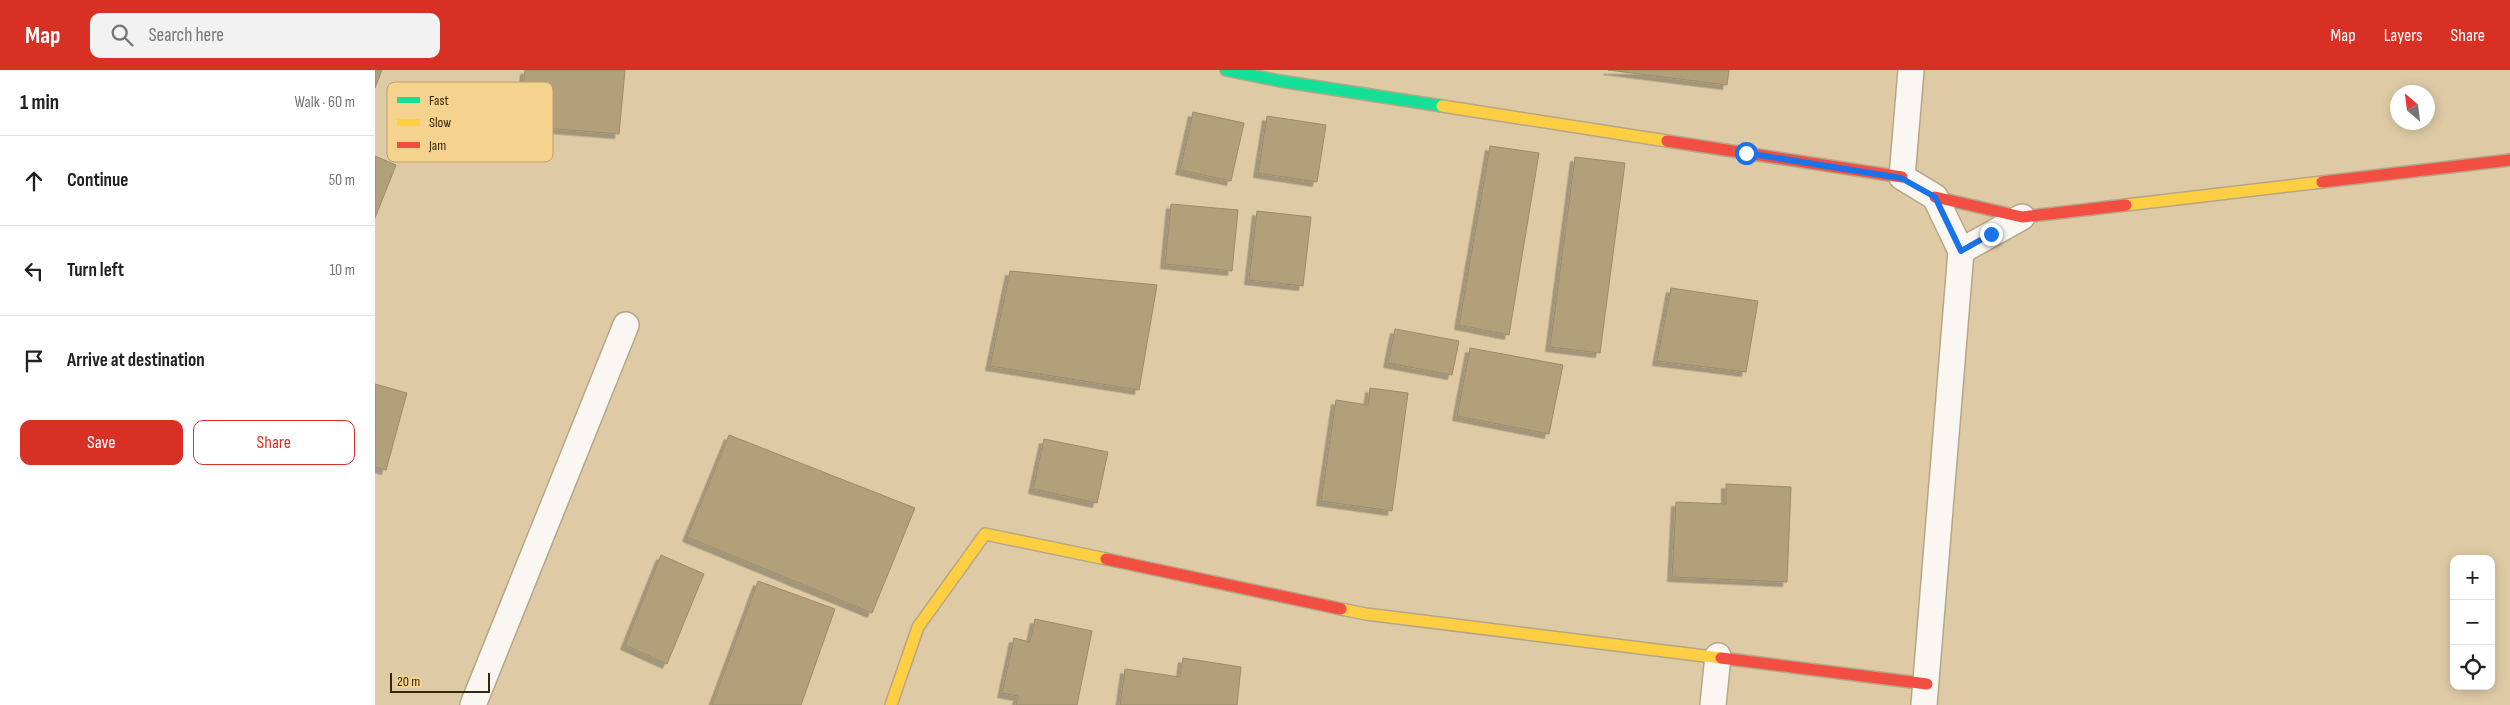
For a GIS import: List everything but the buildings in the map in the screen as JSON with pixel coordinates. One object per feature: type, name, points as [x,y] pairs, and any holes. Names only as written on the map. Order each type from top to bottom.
[{"type":"street","points":[[1226,70],[1280,81],[1901,178],[1935,197],[2021,217],[2510,160]]},
{"type":"street","points":[[1901,178],[1911,70]]},
{"type":"street","points":[[891,705],[918,627],[985,534],[1366,614],[1718,656],[1926,694],[1961,251],[1935,197]]},
{"type":"street","points":[[1961,251],[2021,217]]},
{"type":"street","points":[[473,705],[626,325]]},
{"type":"street","points":[[1713,705],[1718,656]]},
{"type":"traffic: fast","points":[[1226,70],[1280,81],[1442,106]]},
{"type":"traffic: slow","points":[[1442,106],[1667,141]]},
{"type":"traffic: slow","points":[[2126,205],[2322,182]]},
{"type":"traffic: slow","points":[[891,705],[918,627],[985,534],[1106,559]]},
{"type":"traffic: slow","points":[[1341,609],[1366,614],[1721,658]]},
{"type":"traffic: jam","points":[[1667,141],[1902,177]]},
{"type":"traffic: jam","points":[[2322,182],[2510,160]]},
{"type":"traffic: jam","points":[[1935,197],[2022,217],[2126,205]]},
{"type":"traffic: jam","points":[[1106,559],[1341,609]]},
{"type":"traffic: jam","points":[[1721,658],[1927,684]]},
{"type":"route","points":[[1746,153],[1901,178],[1935,197],[1961,251],[1991,234]]}]
